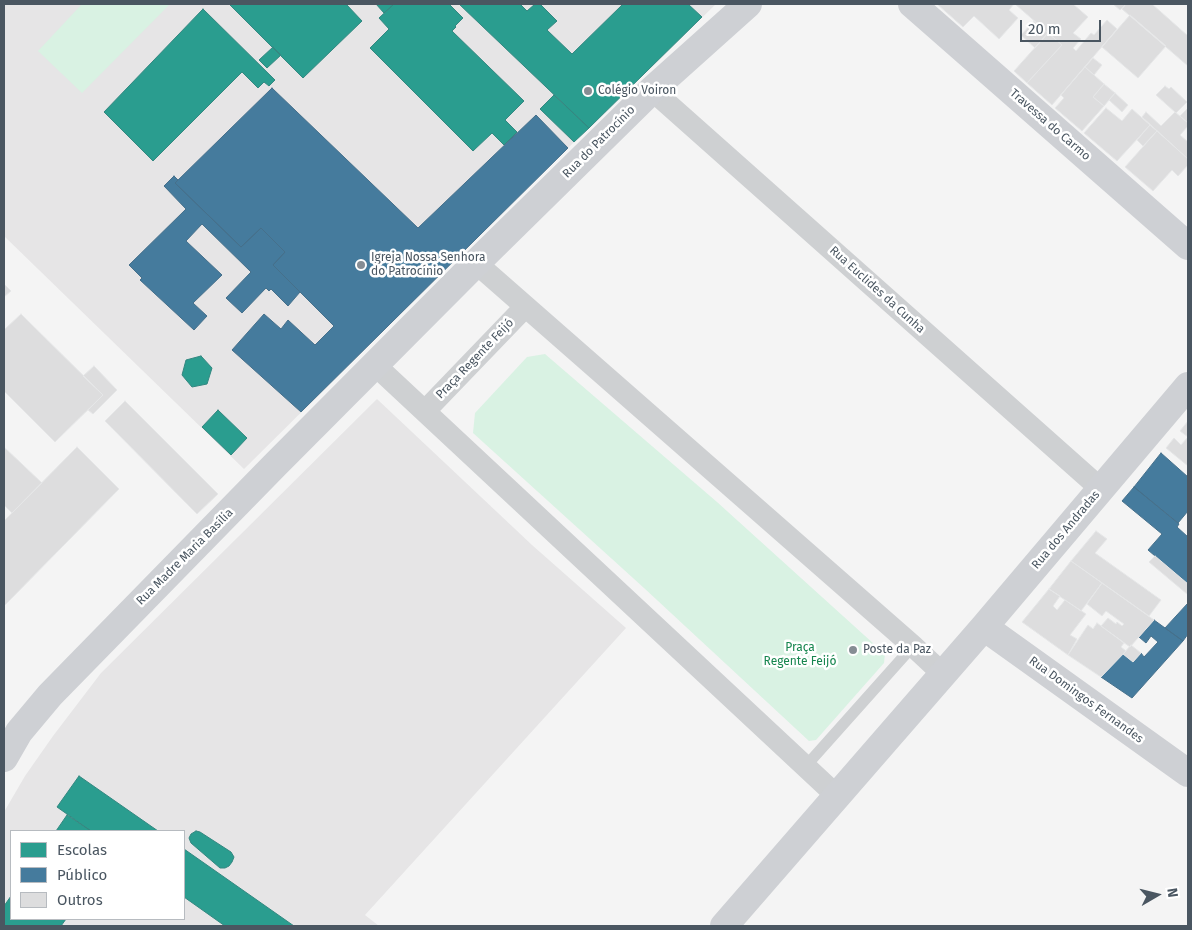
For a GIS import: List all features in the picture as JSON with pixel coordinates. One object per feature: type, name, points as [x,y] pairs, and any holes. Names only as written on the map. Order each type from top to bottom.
[{"type":"main road","name":"Rua do Patrocínio","points":[[476,263],[652,90],[748,4]]},
{"type":"main road","name":"Travessa do Carmo","points":[[912,4],[1188,246]]},
{"type":"main road","points":[[375,365],[476,263]]},
{"type":"main road","name":"Rua Madre Maria Basília","points":[[4,758],[19,732],[50,695],[375,365]]},
{"type":"main road","name":"Rua dos Andradas","points":[[942,674],[1188,386]]},
{"type":"main road","name":"Rua Domingos Fernandes","points":[[984,627],[1188,773]]},
{"type":"main road","points":[[724,926],[942,674]]},
{"type":"street","name":"Rua Euclides da Cunha","points":[[652,90],[1101,489]]},
{"type":"street","points":[[476,263],[913,646],[942,674]]},
{"type":"street","name":"Praça Regente Feijó","points":[[425,411],[525,307]]},
{"type":"street","points":[[375,365],[837,796]]},
{"type":"lane","points":[[805,767],[913,646]]},
{"type":"shaded area","points":[[4,4],[716,4],[244,469],[4,236]]},
{"type":"shaded area","points":[[377,399],[532,545],[626,628],[365,915],[379,926],[4,926],[4,812],[25,776],[101,673]]},
{"type":"green space","points":[[82,4],[170,4],[82,93],[38,51]]},
{"type":"green space","name":"Praça Regente Feijó","points":[[545,354],[717,502],[885,654],[884,663],[816,740],[809,741],[473,433],[475,413],[527,357]]},
{"type":"building: Escolas","points":[[229,4],[346,4],[362,21],[303,78]]},
{"type":"building: Escolas","points":[[376,4],[394,4],[384,13]]},
{"type":"building: Escolas","points":[[394,4],[449,4],[463,18],[452,31],[524,101],[505,120],[517,132],[504,145],[492,133],[473,151],[370,48],[389,29],[379,18]]},
{"type":"building: Escolas","name":"Colégio Voiron","points":[[459,4],[520,4],[527,11],[535,4],[540,4],[557,21],[547,30],[572,54],[623,4],[688,4],[702,17],[589,128]]},
{"type":"building: Escolas","points":[[203,9],[275,80],[269,86],[264,82],[258,88],[242,72],[153,161],[104,112]]},
{"type":"building: Escolas","points":[[273,47],[281,55],[267,68],[259,60]]},
{"type":"building: Escolas","points":[[554,95],[589,128],[574,142],[540,109]]},
{"type":"building: Escolas","points":[[201,356],[212,368],[207,384],[192,387],[182,375],[186,360]]},
{"type":"building: Escolas","points":[[218,410],[247,438],[231,455],[202,427]]},
{"type":"building: Escolas","points":[[79,776],[157,830],[90,830],[57,807]]},
{"type":"building: Escolas","points":[[67,815],[90,830],[57,830]]},
{"type":"building: Escolas","points":[[196,831],[231,852],[234,857],[229,866],[220,868],[191,843],[189,838]]},
{"type":"building: Escolas","points":[[185,850],[294,926],[225,926],[185,898]]},
{"type":"building: Escolas","points":[[10,897],[10,920],[65,920],[61,926],[4,926],[4,906]]},
{"type":"building: Público","points":[[272,88],[418,228],[536,115],[568,148],[301,412],[232,350],[264,314],[281,329],[288,320],[315,345],[334,326],[273,265],[285,252],[261,228],[241,247],[175,183]]},
{"type":"building: Público","points":[[174,176],[178,180],[175,183],[241,247],[261,228],[285,252],[273,265],[300,292],[288,306],[271,289],[269,291],[266,288],[242,313],[226,298],[251,272],[202,224],[186,241],[222,275],[193,303],[207,316],[194,330],[140,280],[142,278],[129,265],[186,209],[164,186]]},
{"type":"building: Público","points":[[1161,453],[1188,477],[1188,511],[1178,523],[1134,487]]},
{"type":"building: Público","points":[[1134,487],[1179,524],[1177,527],[1188,537],[1188,584],[1148,550],[1162,534],[1122,501]]},
{"type":"building: Público","points":[[1188,603],[1188,634],[1183,641],[1165,628]]},
{"type":"building: Público","points":[[1154,620],[1183,641],[1132,698],[1101,677],[1123,654],[1133,662],[1141,653],[1144,657],[1158,642],[1151,636],[1146,643],[1139,637]]},
{"type":"building: Outros","points":[[937,4],[1014,4],[1009,10],[1018,18],[999,39],[974,16],[963,27]]},
{"type":"building: Outros","points":[[1015,4],[1073,4],[1088,17],[1073,33],[1081,39],[1073,48],[1076,51],[1091,33],[1094,35],[1107,20],[1117,29],[1052,105],[1027,83],[1062,45]]},
{"type":"building: Outros","points":[[1113,4],[1126,4],[1120,10]]},
{"type":"building: Outros","points":[[1126,4],[1152,4],[1188,36],[1188,66],[1122,9]]},
{"type":"building: Outros","points":[[1130,15],[1166,46],[1138,78],[1102,47]]},
{"type":"building: Outros","points":[[1034,21],[1048,33],[1035,48],[1021,35]]},
{"type":"building: Outros","points":[[1048,33],[1062,45],[1027,83],[1014,71]]},
{"type":"building: Outros","points":[[1093,58],[1102,65],[1094,75],[1085,67]]},
{"type":"building: Outros","points":[[1085,67],[1104,84],[1093,97],[1104,106],[1082,131],[1055,108],[1064,98],[1061,95]]},
{"type":"building: Outros","points":[[1104,84],[1115,93],[1104,106],[1093,97]]},
{"type":"building: Outros","points":[[1165,86],[1169,89],[1171,87],[1187,102],[1176,113],[1156,95]]},
{"type":"building: Outros","points":[[1115,93],[1128,105],[1122,112],[1109,100]]},
{"type":"building: Outros","points":[[1106,108],[1122,121],[1132,109],[1150,125],[1117,161],[1084,133]]},
{"type":"building: Outros","points":[[1188,108],[1188,123],[1180,116]]},
{"type":"building: Outros","points":[[1146,112],[1161,126],[1175,112],[1188,123],[1188,126],[1180,135],[1188,142],[1188,159],[1142,117]]},
{"type":"building: Outros","points":[[1150,125],[1157,131],[1143,146],[1137,140]]},
{"type":"building: Outros","points":[[1157,131],[1188,159],[1188,165],[1178,176],[1172,170],[1153,191],[1125,167]]},
{"type":"building: Outros","points":[[4,284],[11,291],[4,297]]},
{"type":"building: Outros","points":[[21,314],[103,395],[55,442],[4,391],[4,330]]},
{"type":"building: Outros","points":[[94,366],[117,390],[93,414],[88,410],[103,395],[83,376]]},
{"type":"building: Outros","points":[[125,401],[218,494],[197,514],[105,421]]},
{"type":"building: Outros","points":[[1188,421],[1188,437],[1180,431]]},
{"type":"building: Outros","points":[[1188,437],[1188,466],[1166,448],[1174,438],[1181,445]]},
{"type":"building: Outros","points":[[4,447],[42,483],[12,513],[4,505]]},
{"type":"building: Outros","points":[[77,447],[119,489],[5,605],[4,521]]},
{"type":"building: Outros","points":[[1096,531],[1107,539],[1095,553],[1161,600],[1149,616],[1071,561]]},
{"type":"building: Outros","points":[[1155,556],[1188,584],[1187,594],[1149,562]]},
{"type":"building: Outros","points":[[1071,561],[1102,583],[1081,611],[1049,589]]},
{"type":"building: Outros","points":[[1102,583],[1154,620],[1130,647],[1101,626],[1108,618],[1116,624],[1117,622],[1122,626],[1124,624],[1106,611],[1102,616],[1087,604]]},
{"type":"building: Outros","points":[[1049,589],[1060,596],[1053,606],[1057,610],[1065,600],[1086,614],[1070,635],[1077,639],[1068,655],[1022,622]]},
{"type":"building: Outros","points":[[1097,623],[1124,643],[1121,647],[1126,651],[1101,677],[1068,655],[1088,625],[1093,629]]},
{"type":"building: Outros","points":[[1131,645],[1141,653],[1133,662],[1123,654]]},
{"type":"place","name":"Colégio Voiron","points":[[588,91]]},
{"type":"place","name":"Igreja Nossa Senhora do Patrocínio","points":[[361,265]]},
{"type":"place","name":"Poste da Paz","points":[[853,650]]}]
